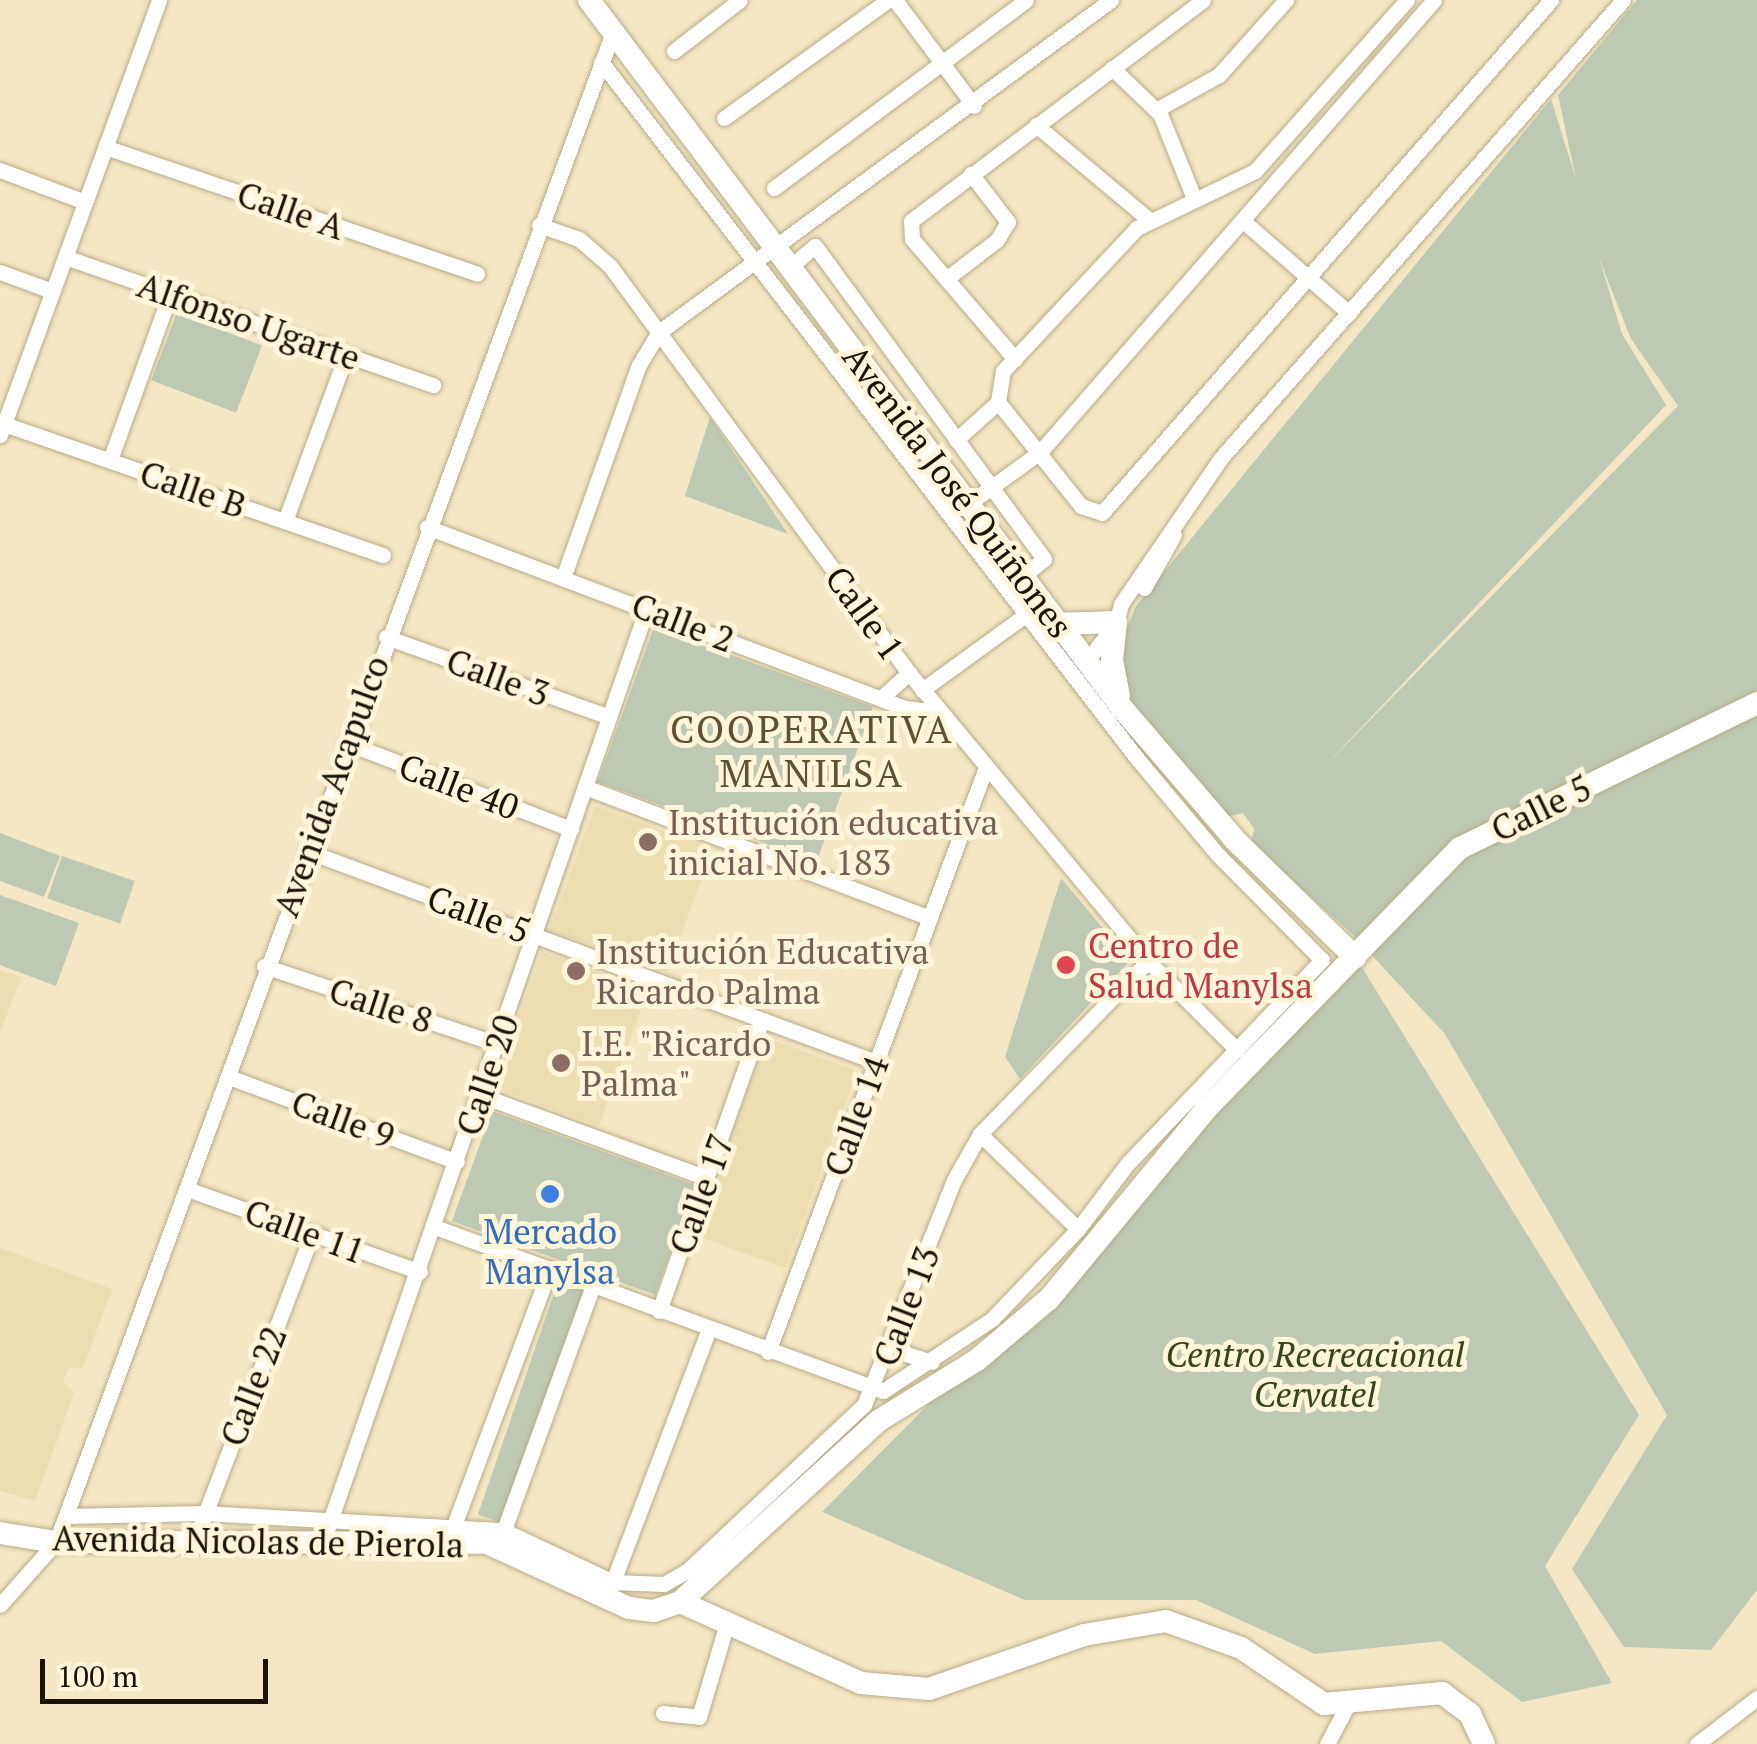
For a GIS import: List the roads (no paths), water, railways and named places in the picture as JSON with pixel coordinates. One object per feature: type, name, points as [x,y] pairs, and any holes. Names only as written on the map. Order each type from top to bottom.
[{"type":"street","points":[[2,430],[159,0]]},
{"type":"street","name":"Avenida José Quiñones","points":[[589,0],[1022,576],[1032,610],[1056,624],[1235,840],[1356,957]]},
{"type":"street","points":[[674,51],[740,0]]},
{"type":"street","points":[[724,118],[892,0],[974,106]]},
{"type":"street","points":[[774,188],[1026,0]]},
{"type":"street","points":[[785,258],[1111,0]]},
{"type":"street","points":[[1015,359],[912,240],[911,221],[1202,0]]},
{"type":"street","points":[[1156,110],[1220,75],[1286,0]]},
{"type":"street","points":[[956,440],[998,402],[1002,371],[1148,219],[1269,159],[1407,0]]},
{"type":"street","points":[[968,504],[1040,452],[1434,0]]},
{"type":"street","points":[[998,402],[1081,506],[1102,513],[1551,0]]},
{"type":"street","points":[[1087,662],[1168,555],[1177,521],[1221,458],[1623,0]]},
{"type":"street","name":"Avenida Acapulco","points":[[56,1542],[190,1190],[264,966],[613,32]]},
{"type":"street","points":[[435,1227],[874,1390],[892,1388],[992,1320],[1078,1229],[1128,1163],[1316,972],[1321,956],[1218,855],[1032,610],[754,266],[602,62]]},
{"type":"street","points":[[1112,68],[1156,110],[1194,198]]},
{"type":"street","points":[[1036,126],[1148,219]]},
{"type":"street","name":"Calle A","points":[[104,147],[478,274]]},
{"type":"street","points":[[0,170],[84,202]]},
{"type":"street","points":[[946,279],[997,240],[1008,222],[971,174]]},
{"type":"street","points":[[1242,220],[1350,313]]},
{"type":"street","name":"Calle 1","points":[[539,225],[558,228],[595,252],[659,332],[922,690],[1148,961],[1237,1050]]},
{"type":"street","points":[[563,578],[639,365],[659,332],[754,266],[814,246],[1044,559],[1022,576]]},
{"type":"street","name":"Alfonso Ugarte","points":[[65,257],[433,385]]},
{"type":"street","points":[[0,272],[52,291]]},
{"type":"street","points":[[110,460],[170,294]]},
{"type":"street","points":[[285,520],[346,355]]},
{"type":"street","points":[[918,436],[942,421]]},
{"type":"street","name":"Calle B","points":[[2,430],[110,460],[383,555]]},
{"type":"street","name":"Calle 2","points":[[428,527],[880,698],[940,712]]},
{"type":"street","name":"Calle 20","points":[[327,1531],[420,1272],[647,608]]},
{"type":"street","points":[[922,690],[1032,610]]},
{"type":"street","points":[[1056,624],[1116,622]]},
{"type":"street","points":[[1116,622],[1113,675],[1122,708]]},
{"type":"street","name":"Calle 3","points":[[386,637],[610,716]]},
{"type":"street","points":[[880,698],[909,673]]},
{"type":"street","name":"Calle 5","points":[[680,1602],[878,1421],[976,1360],[1049,1299],[1206,1109],[1460,848],[1757,703]]},
{"type":"street","name":"Calle 40","points":[[347,743],[571,829]]},
{"type":"street","name":"Calle 14","points":[[768,1352],[986,767]]},
{"type":"street","points":[[586,788],[930,918]]},
{"type":"street","name":"Calle 5","points":[[307,851],[876,1062]]},
{"type":"street","name":"Calle 13","points":[[609,1591],[664,1584],[688,1570],[874,1390],[954,1180],[980,1134],[1148,961]]},
{"type":"street","name":"Calle 8","points":[[264,966],[498,1044]]},
{"type":"street","name":"Calle 17","points":[[659,1310],[762,1020]]},
{"type":"street","name":"Calle 9","points":[[229,1078],[457,1162]]},
{"type":"street","points":[[480,1095],[707,1178]]},
{"type":"street","points":[[980,1134],[1078,1229]]},
{"type":"street","name":"Calle 11","points":[[190,1190],[420,1272]]},
{"type":"street","name":"Calle 22","points":[[196,1538],[312,1234]]},
{"type":"street","points":[[450,1536],[550,1268]]},
{"type":"street","points":[[501,1539],[593,1284]]},
{"type":"street","points":[[609,1591],[710,1330]]},
{"type":"street","points":[[894,1338],[906,1354],[932,1362]]},
{"type":"street","points":[[66,1516],[204,1513],[327,1531]]},
{"type":"street","name":"Avenida Nicolas de Pierola","points":[[0,1533],[56,1542],[327,1531],[501,1539],[654,1611],[680,1602]]},
{"type":"street","points":[[0,1605],[56,1542]]},
{"type":"street","points":[[680,1602],[861,1683],[929,1689],[1084,1636],[1166,1621],[1241,1648],[1303,1694],[1347,1706],[1442,1692],[1470,1714],[1484,1744]]},
{"type":"street","points":[[663,1713],[700,1717],[727,1624]]},
{"type":"street","points":[[1697,1744],[1757,1698]]},
{"type":"street","points":[[1327,1744],[1347,1706]]},
{"type":"place","name":"Institución educativa inicial No. 183","points":[[648,842]]},
{"type":"place","name":"Centro de Salud Manylsa","points":[[1066,965]]},
{"type":"place","name":"Institución Educativa Ricardo Palma","points":[[576,971]]},
{"type":"place","name":"I.E. \"Ricardo Palma\"","points":[[561,1063]]},
{"type":"place","name":"Mercado Manylsa","points":[[550,1194]]},
{"type":"district","name":"COOPERATIVA MANILSA","points":[[812,752]]},
{"type":"park label","name":"Centro Recreacional Cervatel","points":[[1315,1374]]}]
